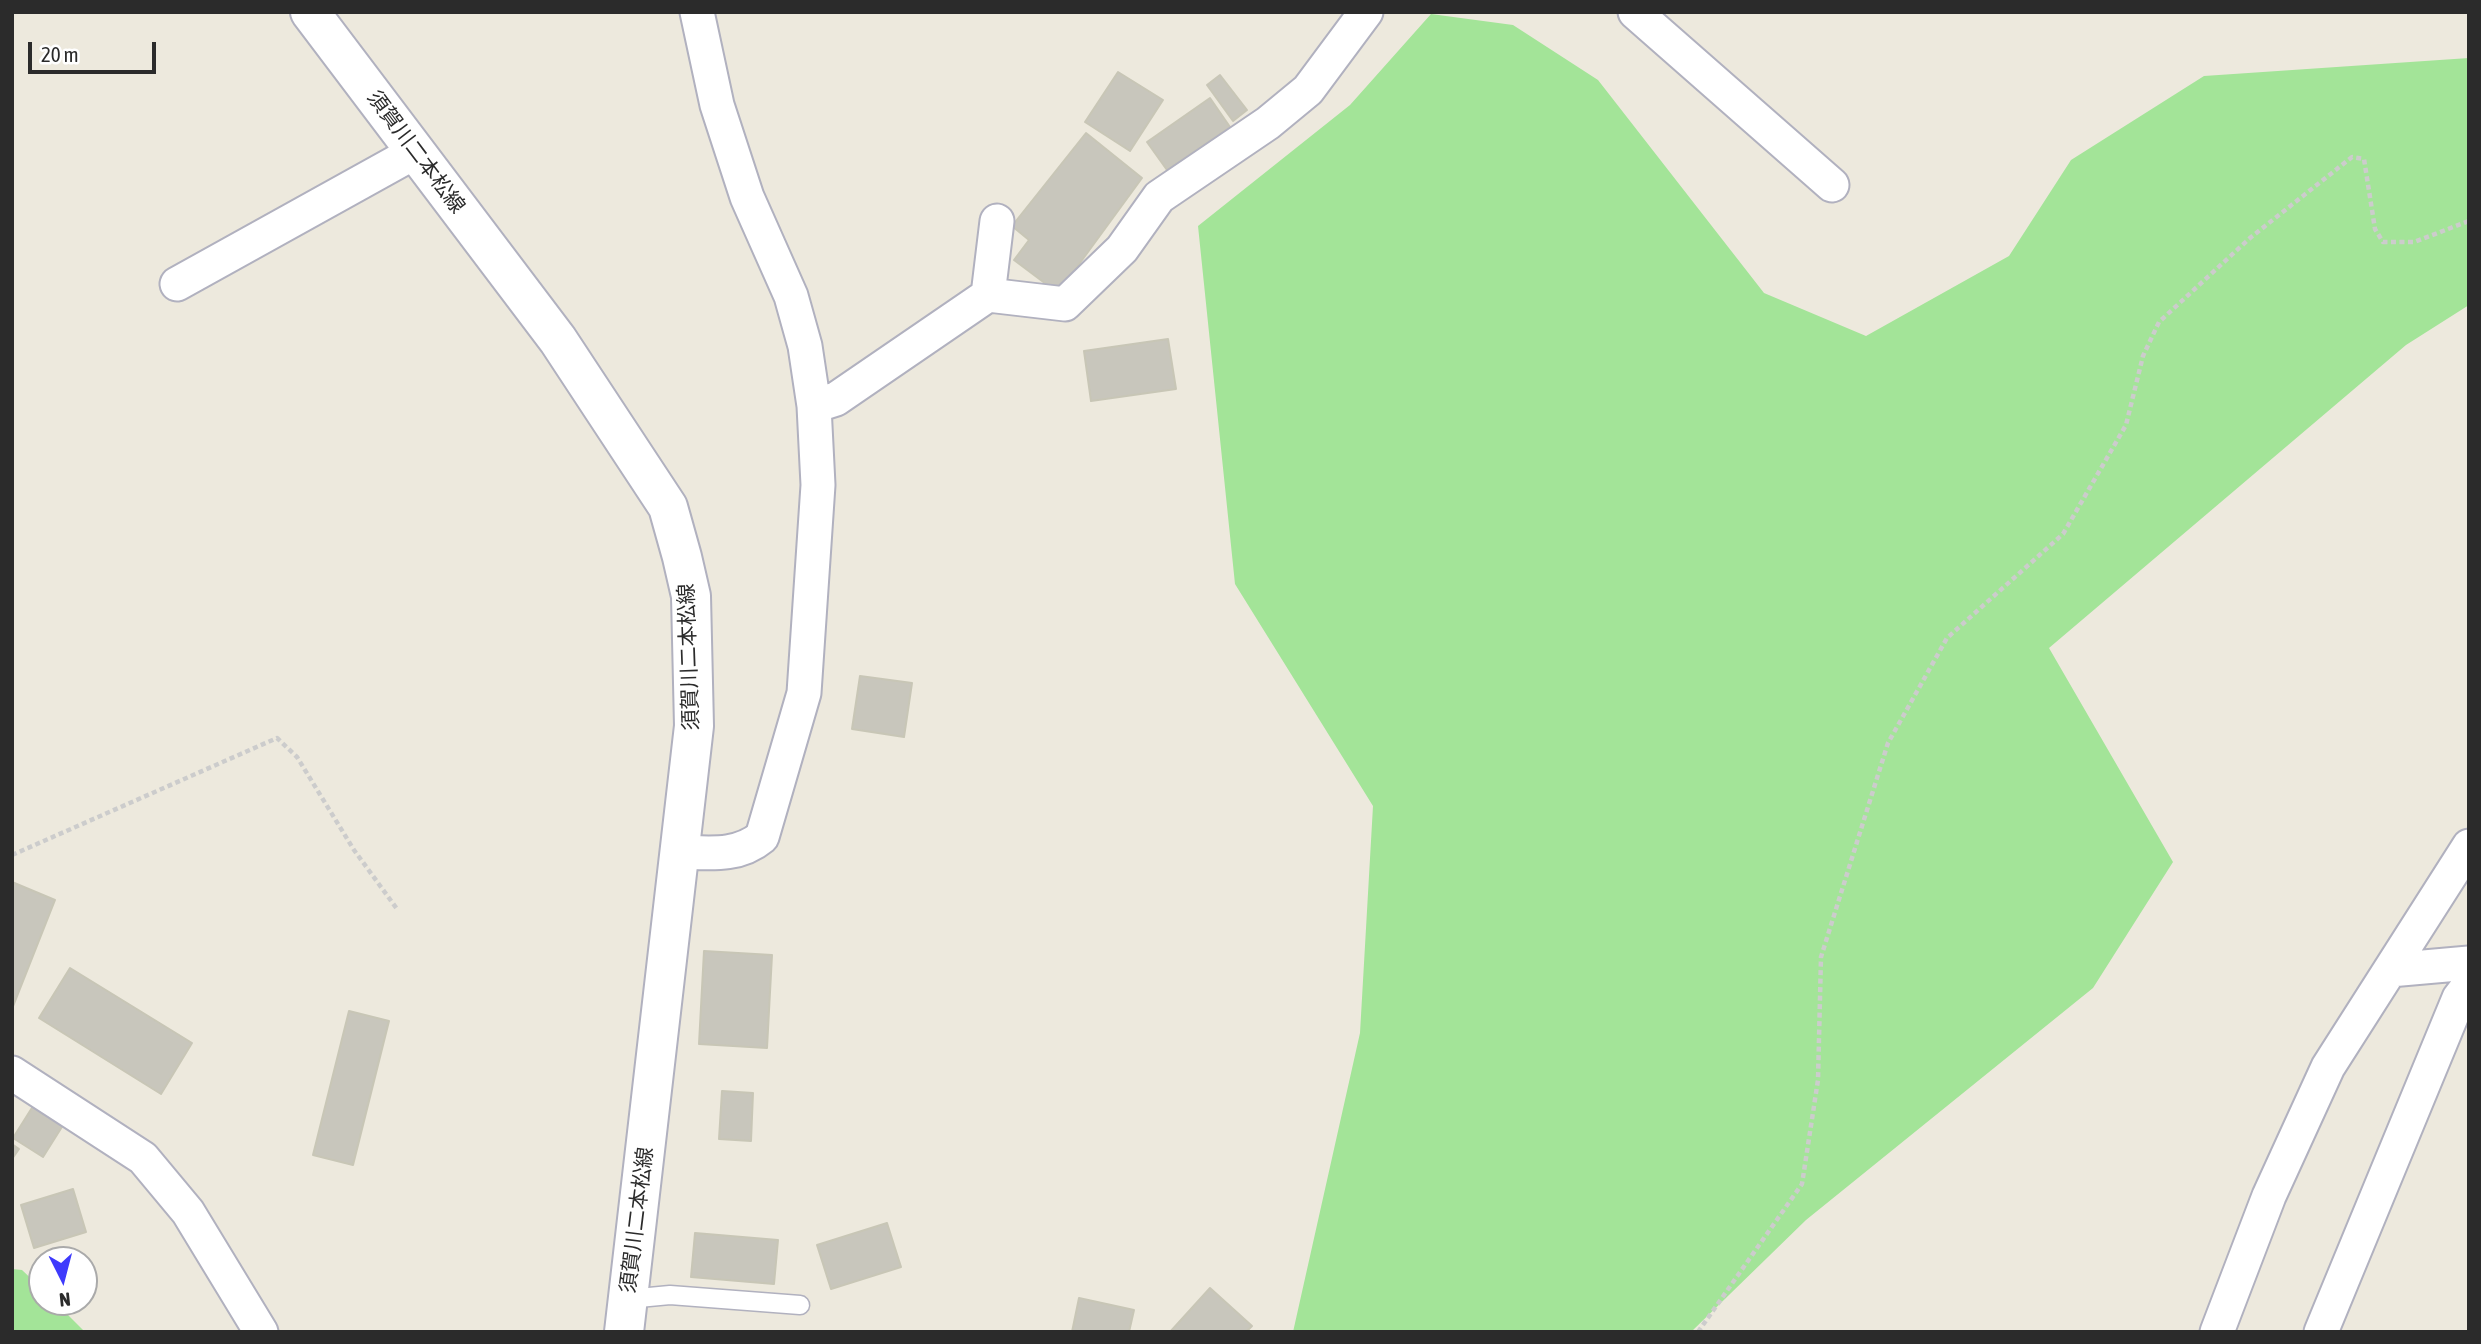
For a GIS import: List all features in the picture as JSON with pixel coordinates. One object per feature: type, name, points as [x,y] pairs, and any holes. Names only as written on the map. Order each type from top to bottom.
[{"type":"main road","name":"須賀川二本松線","points":[[310,12],[558,340],[668,507],[691,596],[694,726],[626,1315]]},
{"type":"street","points":[[681,852],[724,853],[749,847],[762,837],[804,693],[818,485],[814,406],[805,346],[792,296],[747,197],[717,105],[697,12]]},
{"type":"street","points":[[814,406],[836,399],[988,295],[1065,304],[1122,249],[1159,197],[1268,123],[1308,90],[1366,12]]},
{"type":"street","points":[[1635,12],[1832,185]]},
{"type":"street","points":[[177,284],[415,152]]},
{"type":"street","points":[[988,295],[997,221]]},
{"type":"street","points":[[2217,1332],[2269,1196],[2328,1067],[2469,846]]},
{"type":"street","points":[[2390,970],[2469,963]]},
{"type":"street","points":[[2321,1332],[2459,998],[2469,985]]},
{"type":"street","points":[[12,1073],[143,1158],[188,1212],[261,1332]]},
{"type":"lane","points":[[626,1315],[670,1294],[800,1305]]},
{"type":"path","points":[[1698,1332],[1802,1184],[1818,1080],[1821,957],[1888,743],[1947,638],[2063,534],[2126,425],[2143,356],[2160,322],[2250,238],[2352,157],[2364,159],[2375,229],[2384,242],[2414,242],[2469,221]]},
{"type":"path","points":[[12,855],[277,738],[297,757],[354,850],[397,909]]},
{"type":"green space","points":[[1431,14],[1513,25],[1598,80],[1764,293],[1866,336],[2009,256],[2071,160],[2204,76],[2469,58],[2469,305],[2406,345],[2049,648],[2173,862],[2093,988],[1806,1220],[1691,1332],[1293,1332],[1360,1033],[1373,806],[1235,584],[1198,226],[1350,105]]},
{"type":"green space","points":[[12,1269],[22,1270],[28,1276],[28,1316],[69,1316],[85,1332],[12,1332]]},
{"type":"building","points":[[1118,72],[1163,100],[1130,151],[1085,122]]},
{"type":"building","points":[[1220,75],[1247,110],[1233,121],[1207,85]]},
{"type":"building","points":[[1210,98],[1230,127],[1167,170],[1147,142]]},
{"type":"building","points":[[1086,133],[1142,178],[1058,293],[1014,260],[1029,240],[1012,226]]},
{"type":"building","points":[[1168,339],[1176,389],[1091,401],[1084,351]]},
{"type":"building","points":[[860,676],[912,683],[904,737],[852,729]]},
{"type":"building","points":[[12,882],[55,900],[12,1009]]},
{"type":"building","points":[[704,951],[772,955],[767,1048],[699,1044]]},
{"type":"building","points":[[70,968],[192,1043],[161,1094],[39,1018]]},
{"type":"building","points":[[349,1011],[389,1021],[353,1165],[313,1155]]},
{"type":"building","points":[[722,1091],[753,1093],[751,1141],[719,1139]]},
{"type":"building","points":[[35,1103],[65,1122],[43,1157],[13,1138]]},
{"type":"building","points":[[12,1144],[19,1149],[12,1159]]},
{"type":"building","points":[[73,1189],[86,1232],[33,1246],[21,1205]]},
{"type":"building","points":[[887,1223],[901,1267],[831,1289],[817,1245]]},
{"type":"building","points":[[695,1233],[778,1240],[774,1284],[691,1277]]},
{"type":"building","points":[[1210,1288],[1252,1326],[1246,1332],[1170,1332]]},
{"type":"building","points":[[1079,1298],[1134,1310],[1129,1332],[1072,1332]]}]
